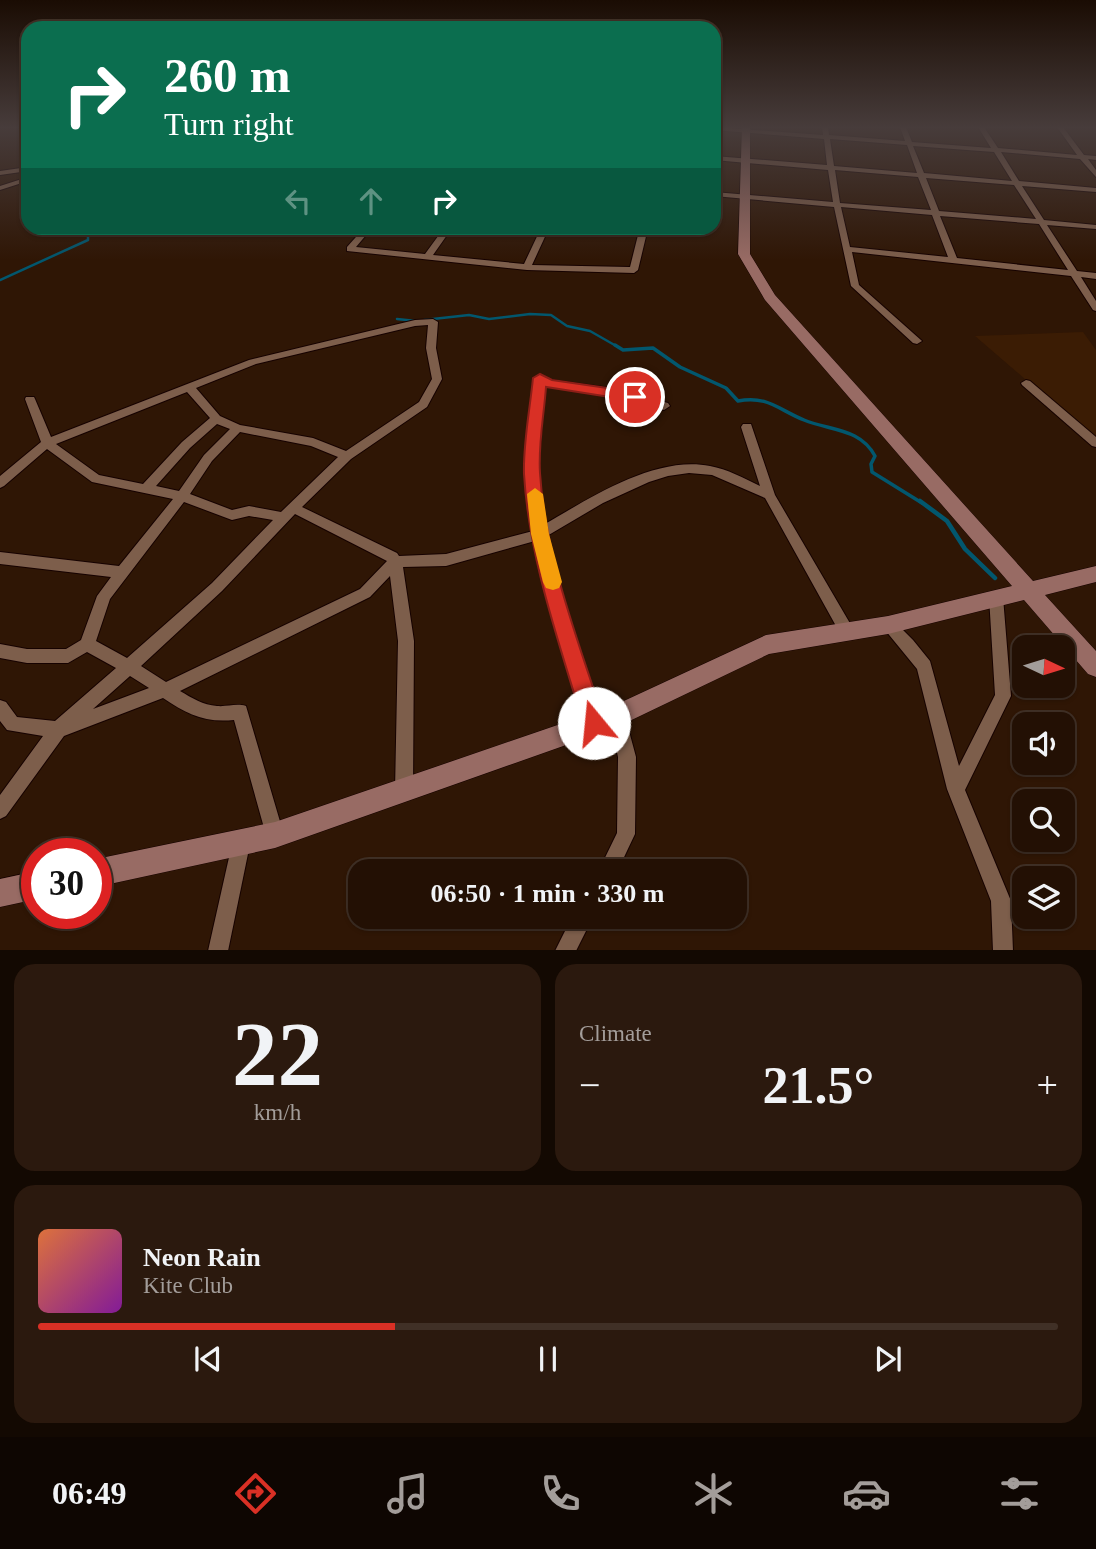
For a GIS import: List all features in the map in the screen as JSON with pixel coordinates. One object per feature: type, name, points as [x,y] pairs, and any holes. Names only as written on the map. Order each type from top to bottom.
[{"type":"street","points":[[746,171],[744,254],[770,297],[1096,667]]},
{"type":"street","points":[[832,171],[855,286],[917,341]]},
{"type":"street","points":[[868,171],[1096,190]]},
{"type":"street","points":[[918,171],[954,262]]},
{"type":"street","points":[[1009,171],[1096,308]]},
{"type":"street","points":[[0,188],[21,181]]},
{"type":"street","points":[[721,194],[1096,227]]},
{"type":"street","points":[[362,235],[350,249],[527,267],[634,270],[642,235]]},
{"type":"street","points":[[428,256],[443,235]]},
{"type":"street","points":[[527,267],[542,235]]},
{"type":"street","points":[[848,249],[1096,276]]},
{"type":"street","points":[[0,483],[47,443],[253,362],[415,323],[433,322],[432,348],[437,379],[424,404],[347,456],[287,512],[217,587],[58,730],[0,810]]},
{"type":"street","points":[[614,859],[626,834],[627,757],[605,719],[565,631],[540,534],[532,472],[540,378],[548,383],[610,391],[664,406]]},
{"type":"street","points":[[1026,383],[1096,443]]},
{"type":"street","points":[[190,387],[197,401],[210,410],[216,419],[238,428],[313,442],[347,456]]},
{"type":"street","points":[[30,399],[47,443],[96,479],[181,496],[232,515],[249,511],[287,512],[392,557],[396,562],[406,641],[404,791]]},
{"type":"street","points":[[146,489],[186,445],[216,419]]},
{"type":"street","points":[[747,426],[769,495],[846,630]]},
{"type":"street","points":[[0,651],[27,656],[68,656],[87,644],[104,596],[208,458],[238,428]]},
{"type":"street","points":[[0,708],[13,724],[58,730],[165,690],[365,593],[396,562],[446,560],[540,534],[603,497],[674,469],[708,470],[769,495]]},
{"type":"street","points":[[0,558],[121,572]]},
{"type":"street","points":[[112,870],[275,835],[404,791],[605,719],[766,645],[888,625],[1096,574]]},
{"type":"street","points":[[956,789],[1003,696],[996,597]]},
{"type":"street","points":[[888,625],[924,666],[956,789],[1001,901],[1003,950]]},
{"type":"street","points":[[87,644],[128,666],[192,708],[218,714],[240,712],[275,835]]},
{"type":"street","points":[[218,950],[241,844]]},
{"type":"street","points":[[0,893],[21,888]]},
{"type":"street","points":[[565,950],[576,929]]},
{"type":"shaded area","points":[[1083,332],[1096,350],[1096,440],[975,336]]},
{"type":"waterway","points":[[0,280],[88,240],[88,235]]},
{"type":"waterway","points":[[424,320],[469,315],[489,319],[530,314],[551,315],[567,326],[590,331],[618,347]]},
{"type":"waterway","points":[[397,319],[416,321]]},
{"type":"waterway","points":[[615,345],[623,350],[653,348],[680,367],[726,388],[738,401],[757,400],[772,404],[814,424],[853,435],[869,447],[875,456],[871,464],[872,472],[922,503]]},
{"type":"waterway","points":[[920,501],[947,521],[965,549],[995,578]]},
{"type":"slow traffic","points":[[535,494],[540,534],[553,582]]},
{"type":"route","points":[[594,723],[565,631],[540,534],[532,472],[540,378],[548,383],[635,397]]}]
